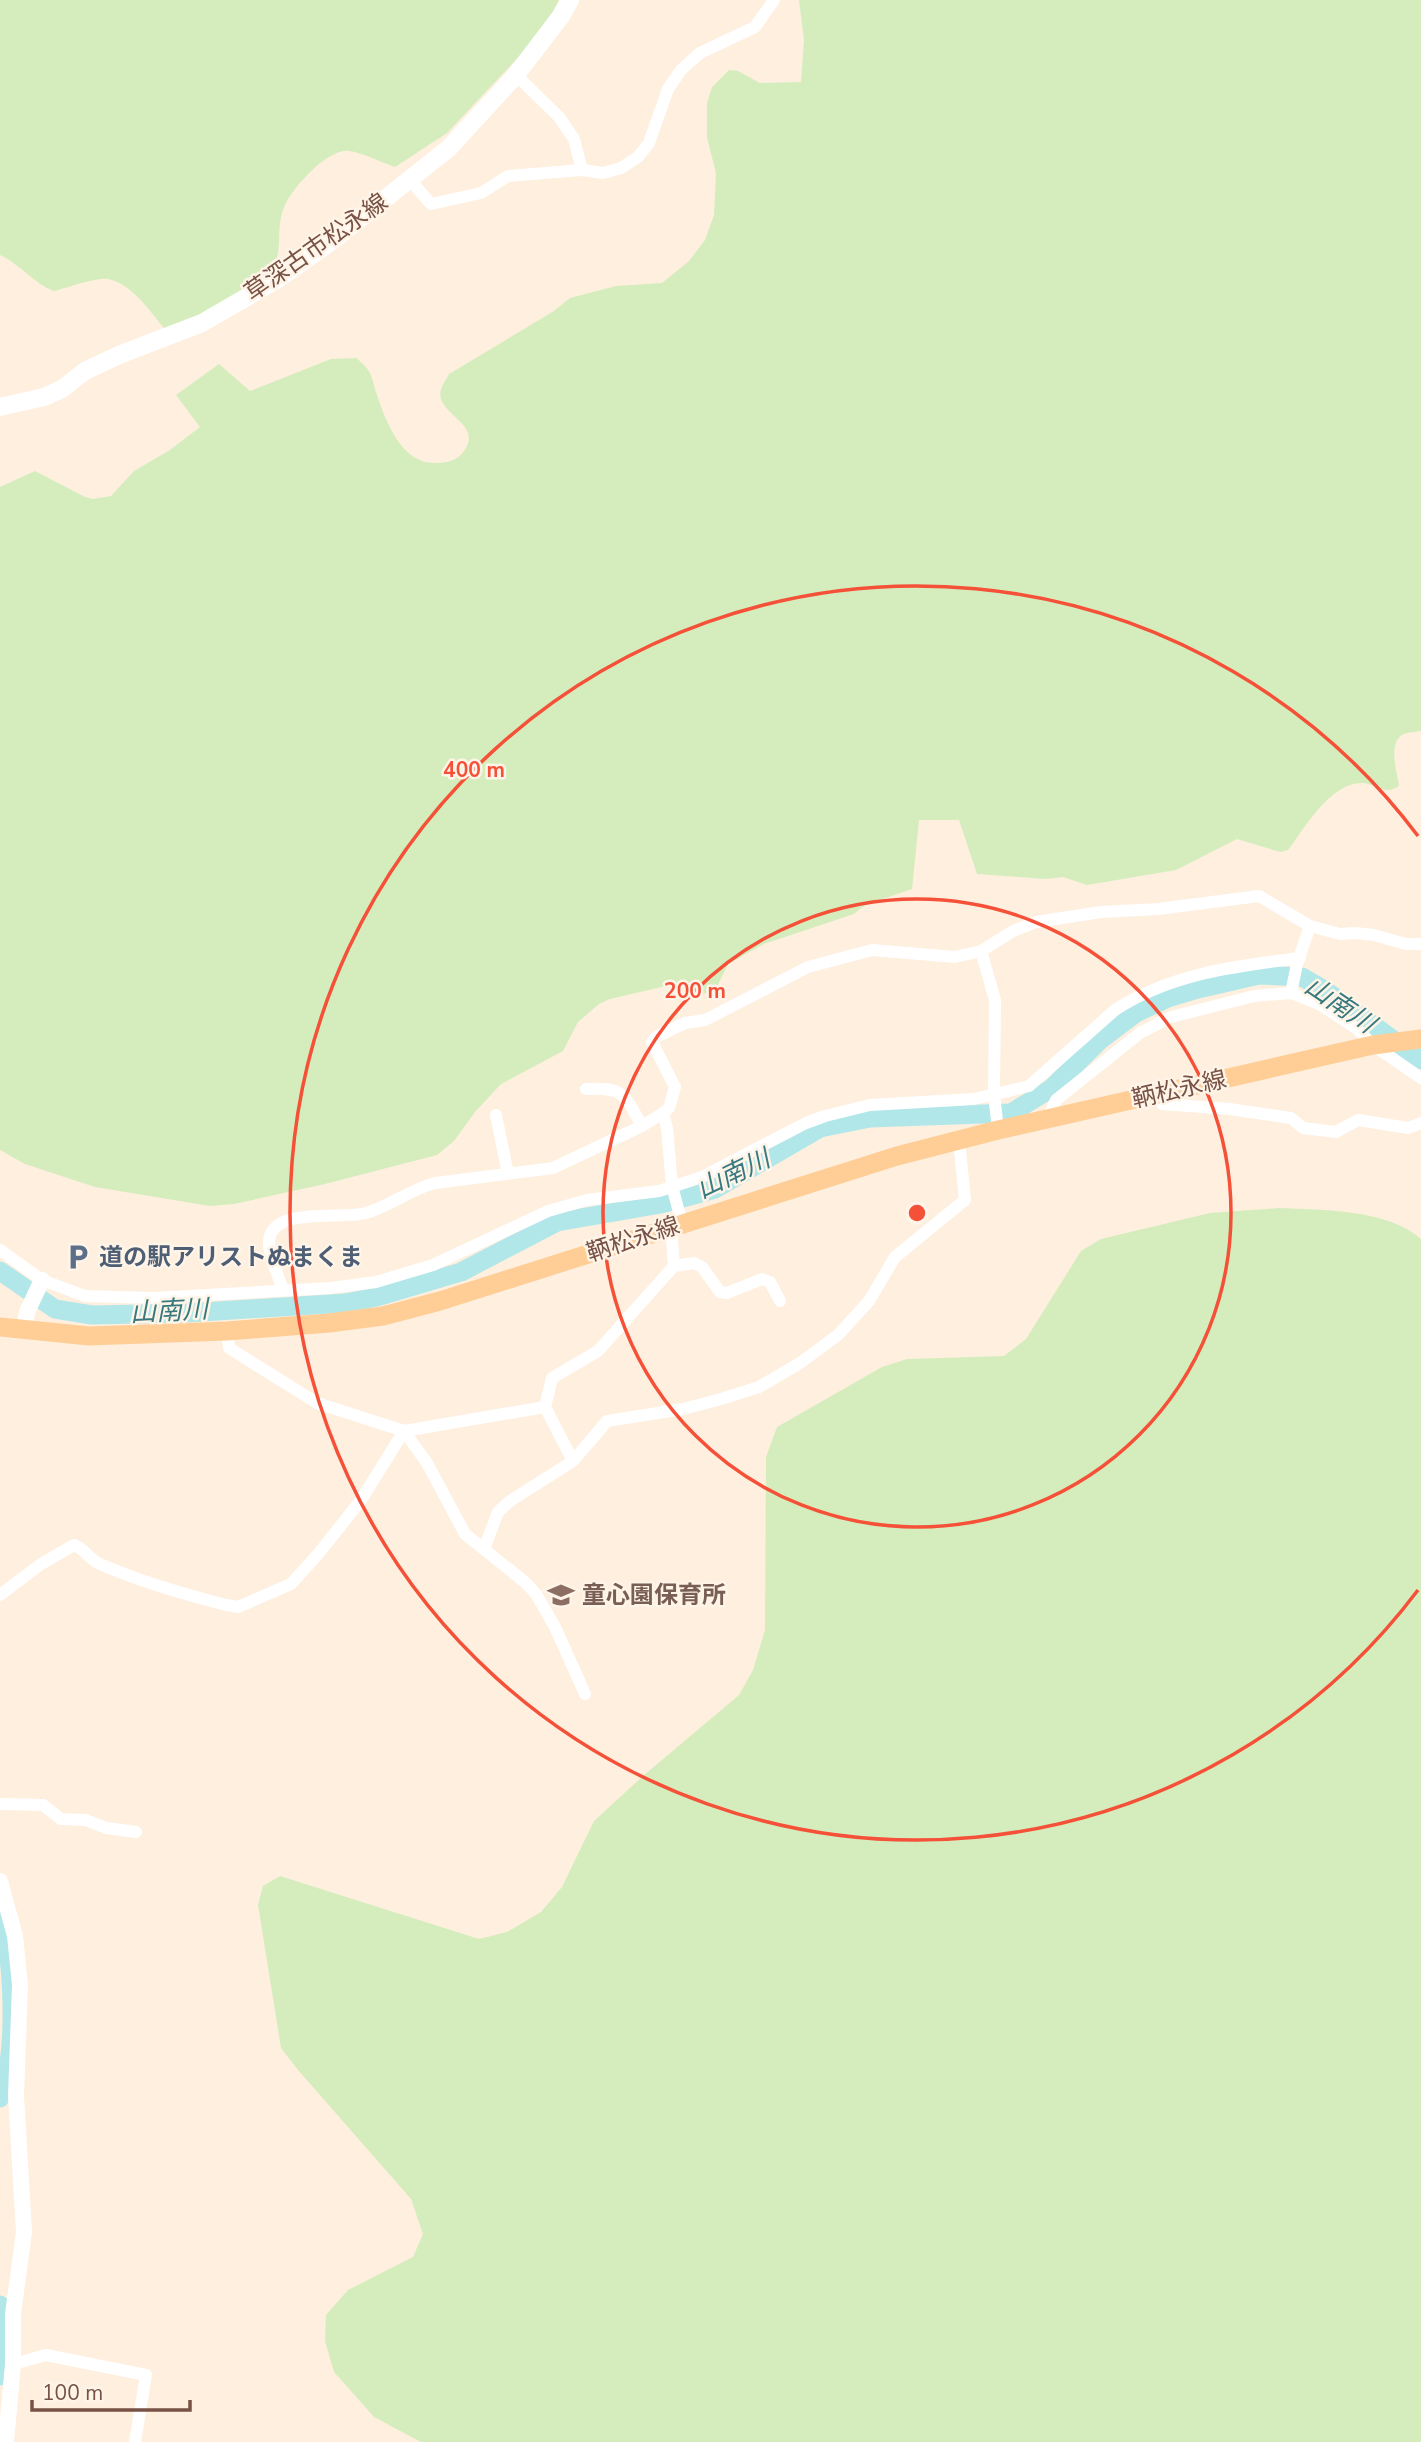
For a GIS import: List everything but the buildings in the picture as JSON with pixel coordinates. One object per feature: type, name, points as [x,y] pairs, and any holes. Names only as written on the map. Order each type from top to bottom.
[{"type":"main road","name":"草深古市松永線","points":[[0,407],[44,397],[119,355],[202,323],[278,279],[332,241],[449,148],[484,113],[561,16],[570,0]]},
{"type":"main road","name":"鞆松永線","points":[[0,1327],[26,1321],[89,1336],[227,1331],[383,1316],[440,1301],[677,1220],[959,1140],[998,1126],[1047,1119],[1376,1044],[1420,1039]]},
{"type":"street","points":[[410,180],[431,204],[481,193],[508,176],[582,170],[603,173],[621,168],[638,157],[649,143],[668,89],[681,70],[700,54],[755,27],[774,0]]},
{"type":"street","points":[[516,75],[559,117],[574,139],[582,170]]},
{"type":"street","points":[[283,1290],[269,1246],[270,1231],[276,1224],[291,1219],[365,1213],[422,1187],[553,1168],[642,1126],[669,1108],[675,1087],[652,1042],[656,1037],[685,1023],[705,1020],[808,967],[872,950],[955,957],[981,951],[1013,931],[1036,922],[1101,912],[1158,909],[1259,896],[1310,926],[1340,934],[1374,935],[1406,944],[1421,944]]},
{"type":"street","points":[[1291,990],[1310,926]]},
{"type":"street","points":[[981,951],[995,1000],[994,1096],[998,1126]]},
{"type":"street","points":[[0,1250],[41,1283],[85,1296],[154,1298],[330,1288],[376,1282],[433,1265],[548,1211],[587,1200],[673,1189],[722,1168],[784,1134],[824,1116],[870,1105],[974,1099],[1013,1092],[1029,1086],[1115,1010],[1156,988],[1209,971],[1298,961]]},
{"type":"street","points":[[1047,1119],[1056,1100],[1140,1033],[1171,1017],[1205,1007],[1291,990],[1321,1005],[1356,1028],[1421,1078]]},
{"type":"street","points":[[586,1088],[617,1090],[628,1101],[642,1126]]},
{"type":"street","points":[[1154,1095],[1163,1104],[1279,1116],[1291,1118],[1303,1128],[1336,1132],[1358,1120],[1408,1128],[1421,1123]]},
{"type":"street","points":[[663,1113],[677,1220],[674,1266]]},
{"type":"street","points":[[496,1115],[508,1174]]},
{"type":"street","points":[[484,1549],[498,1512],[510,1501],[573,1461],[607,1421],[683,1409],[759,1387],[800,1363],[838,1335],[869,1301],[895,1257],[965,1200],[959,1140]]},
{"type":"street","points":[[573,1461],[545,1407],[552,1378],[598,1351],[674,1266],[694,1262],[702,1268],[720,1292],[727,1293],[762,1279],[770,1282],[780,1301]]},
{"type":"street","points":[[26,1321],[41,1283]]},
{"type":"street","points":[[227,1331],[229,1349],[317,1403],[404,1431],[545,1407]]},
{"type":"street","points":[[404,1431],[427,1463],[465,1534],[536,1594],[555,1628],[585,1694]]},
{"type":"street","points":[[0,1595],[41,1564],[74,1545],[81,1547],[96,1562],[145,1583],[238,1607],[291,1584],[361,1500],[404,1431]]},
{"type":"street","points":[[0,1804],[43,1805],[61,1819],[86,1821],[106,1828],[136,1832]]},
{"type":"street","points":[[0,1881],[15,1936],[20,1985],[16,2095],[24,2232],[13,2314],[13,2364],[6,2442]]},
{"type":"street","points":[[13,2364],[46,2355],[145,2375],[135,2442]]},
{"type":"green space","points":[[0,0],[559,0],[542,32],[447,133],[395,167],[349,151],[330,156],[310,172],[287,202],[283,210],[278,254],[273,268],[215,309],[165,329],[133,293],[117,282],[108,279],[96,280],[54,291],[0,255]]},
{"type":"green space","points":[[799,0],[1421,0],[1421,731],[1404,734],[1396,743],[1394,757],[1399,786],[1385,790],[1363,783],[1340,790],[1310,819],[1288,850],[1280,852],[1237,839],[1176,870],[1087,885],[1063,877],[1045,879],[977,874],[959,820],[919,820],[912,889],[865,905],[854,914],[764,944],[728,964],[716,989],[696,997],[670,985],[599,1004],[578,1022],[563,1051],[501,1084],[475,1112],[454,1141],[437,1155],[325,1184],[234,1204],[210,1206],[95,1187],[25,1164],[0,1150],[0,487],[35,471],[85,497],[93,499],[111,496],[134,471],[170,450],[200,427],[176,395],[219,364],[250,391],[331,359],[357,358],[370,373],[385,417],[405,449],[413,457],[423,461],[439,463],[455,459],[464,451],[469,436],[440,396],[449,374],[554,311],[570,298],[616,286],[662,283],[689,261],[705,240],[714,215],[716,173],[707,138],[707,103],[712,87],[729,70],[738,71],[760,83],[801,82],[804,40]]},
{"type":"green space","points":[[1279,1208],[1334,1211],[1373,1217],[1407,1229],[1421,1239],[1421,2442],[421,2442],[374,2417],[334,2372],[325,2341],[326,2315],[348,2290],[413,2257],[423,2234],[411,2199],[281,2048],[258,1905],[263,1886],[280,1876],[479,1939],[507,1932],[541,1912],[562,1887],[594,1821],[739,1695],[753,1670],[765,1630],[766,1457],[777,1427],[882,1367],[907,1359],[1004,1356],[1026,1339],[1081,1251],[1101,1239],[1210,1213]]},
{"type":"waterway","name":"山南川","points":[[0,1271],[55,1309],[92,1315],[186,1313],[345,1303],[377,1297],[461,1272],[557,1222],[661,1204],[715,1189],[820,1128],[870,1118],[1011,1113],[1052,1088],[1099,1041],[1136,1013],[1168,998],[1259,975],[1302,977],[1326,991],[1421,1060]]},
{"type":"waterway","points":[[0,1914],[5,1933],[12,2006],[10,2057],[0,2098]]},
{"type":"waterway","points":[[0,2305],[5,2331],[0,2376]]},
{"type":"place","name":"道の駅アリストぬまくま","points":[[78,1257]]},
{"type":"place","name":"童心園保育所","points":[[561,1595]]}]
